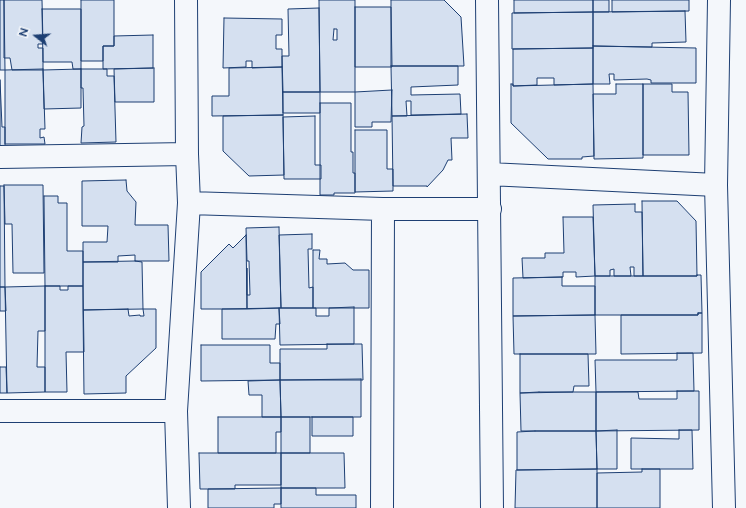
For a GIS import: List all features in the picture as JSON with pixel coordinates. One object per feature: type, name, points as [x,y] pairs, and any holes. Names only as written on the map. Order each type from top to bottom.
[{"type":"street","points":[[179,508],[176,411],[189,203],[187,154],[186,0]]},
{"type":"street","points":[[488,0],[492,508]]},
{"type":"street","points":[[718,0],[716,185],[724,508]]},
{"type":"street","points":[[0,157],[187,154]]},
{"type":"street","points":[[489,174],[716,185]]},
{"type":"street","points":[[189,203],[383,209],[490,209]]},
{"type":"street","points":[[382,508],[383,209]]},
{"type":"street","points":[[0,410],[176,411]]},
{"type":"building","points":[[0,0],[4,0],[5,70],[0,70]]},
{"type":"building","points":[[4,0],[42,0],[43,44],[38,44],[38,48],[43,48],[43,70],[12,70],[10,58],[4,58]]},
{"type":"building","points":[[81,0],[114,0],[114,46],[103,46],[103,61],[81,61]]},
{"type":"building","points":[[319,0],[355,0],[355,92],[320,92]],"holes":[[[334,29],[337,29],[337,40],[333,40]]]},
{"type":"building","points":[[391,0],[444,0],[461,17],[464,66],[391,66]]},
{"type":"building","points":[[514,0],[593,0],[593,12],[514,13]]},
{"type":"building","points":[[593,0],[609,0],[609,12],[593,12]]},
{"type":"building","points":[[612,0],[689,0],[689,11],[612,12]]},
{"type":"building","points":[[355,7],[391,7],[392,67],[355,67]]},
{"type":"building","points":[[319,8],[320,92],[283,92],[282,56],[289,56],[288,9]]},
{"type":"building","points":[[42,9],[81,9],[81,69],[73,69],[72,62],[43,62]]},
{"type":"building","points":[[685,11],[686,42],[652,43],[652,47],[593,46],[593,12]]},
{"type":"building","points":[[593,12],[593,48],[512,49],[512,13]]},
{"type":"building","points":[[224,18],[282,19],[282,35],[276,35],[276,49],[282,49],[282,67],[252,68],[252,61],[246,61],[246,67],[223,68]]},
{"type":"building","points":[[153,35],[153,68],[103,69],[103,46],[114,46],[114,36]]},
{"type":"building","points":[[593,46],[696,48],[696,83],[651,83],[651,80],[647,79],[614,80],[614,74],[609,74],[610,84],[593,84]]},
{"type":"building","points":[[593,48],[593,84],[554,85],[554,78],[537,78],[537,85],[513,86],[513,49]]},
{"type":"building","points":[[391,66],[458,66],[458,85],[411,87],[411,95],[460,94],[461,114],[411,115],[411,101],[406,101],[407,116],[392,116]]},
{"type":"building","points":[[282,67],[283,115],[212,116],[212,96],[229,96],[229,68]]},
{"type":"building","points":[[154,68],[154,102],[115,102],[114,69]]},
{"type":"building","points":[[43,69],[45,129],[40,129],[40,138],[44,137],[45,144],[5,144],[5,70]]},
{"type":"building","points":[[81,69],[107,69],[107,76],[114,76],[116,142],[81,143],[82,127],[84,126]]},
{"type":"building","points":[[81,69],[81,108],[44,109],[43,70]]},
{"type":"building","points":[[0,80],[2,127],[5,127],[5,146],[0,146]]},
{"type":"building","points":[[511,84],[513,84],[513,86],[593,84],[594,156],[582,157],[582,159],[548,159],[511,123]]},
{"type":"building","points":[[616,84],[643,84],[643,158],[594,159],[593,94],[616,94]]},
{"type":"building","points":[[643,84],[672,84],[672,92],[688,92],[689,155],[643,155]]},
{"type":"building","points":[[392,90],[391,122],[372,122],[372,127],[355,127],[355,92]]},
{"type":"building","points":[[283,92],[320,92],[320,113],[283,113]]},
{"type":"building","points":[[320,103],[351,103],[351,152],[353,152],[355,193],[320,195]]},
{"type":"building","points":[[467,114],[468,138],[451,138],[452,160],[448,160],[443,170],[427,187],[393,186],[392,116]]},
{"type":"building","points":[[283,115],[284,175],[249,176],[223,151],[223,116]]},
{"type":"building","points":[[315,116],[315,165],[321,165],[321,179],[284,179],[283,117]]},
{"type":"building","points":[[355,130],[387,130],[387,169],[393,169],[393,191],[355,192]]},
{"type":"building","points":[[126,180],[127,191],[136,202],[135,225],[168,225],[169,261],[135,261],[135,255],[118,256],[118,262],[83,262],[83,242],[107,242],[108,226],[82,226],[82,181]]},
{"type":"building","points":[[4,185],[43,185],[44,273],[13,273],[12,224],[5,224]]},
{"type":"building","points":[[0,186],[4,186],[5,287],[0,287]]},
{"type":"building","points":[[44,196],[58,196],[58,203],[67,203],[67,251],[83,251],[83,286],[45,286]]},
{"type":"building","points":[[642,201],[677,201],[696,221],[697,276],[643,276]]},
{"type":"building","points":[[635,204],[635,212],[642,212],[643,276],[634,276],[634,267],[630,267],[631,276],[614,276],[614,269],[610,270],[610,276],[595,276],[593,205]]},
{"type":"building","points":[[563,217],[593,217],[595,276],[576,277],[576,272],[563,272],[563,277],[523,278],[522,258],[545,258],[545,253],[564,253]]},
{"type":"building","points":[[279,227],[281,308],[247,309],[247,295],[250,295],[246,228]]},
{"type":"building","points":[[312,234],[312,249],[308,249],[309,288],[313,287],[313,308],[281,308],[279,235]]},
{"type":"building","points":[[246,235],[247,309],[201,309],[201,272],[229,244],[233,248]]},
{"type":"building","points":[[313,250],[320,250],[319,259],[327,259],[327,264],[345,263],[353,270],[369,270],[369,308],[313,308]]},
{"type":"building","points":[[83,262],[142,262],[143,309],[83,310]]},
{"type":"building","points":[[701,275],[702,313],[698,313],[698,315],[595,315],[595,276]]},
{"type":"building","points":[[562,277],[562,286],[595,286],[595,315],[513,316],[513,278]]},
{"type":"building","points":[[45,286],[45,331],[38,331],[37,367],[45,367],[45,392],[7,393],[5,287]]},
{"type":"building","points":[[45,286],[60,286],[60,290],[68,290],[68,286],[83,286],[84,352],[66,352],[67,392],[45,392]]},
{"type":"building","points":[[0,287],[5,287],[6,311],[0,311]]},
{"type":"building","points":[[354,307],[354,344],[280,345],[279,308],[316,308],[316,316],[329,316],[329,308]]},
{"type":"building","points":[[279,308],[280,324],[276,324],[275,339],[222,339],[222,309]]},
{"type":"building","points":[[128,309],[129,316],[144,316],[143,309],[156,309],[156,348],[126,376],[126,393],[84,394],[83,310]]},
{"type":"building","points":[[698,313],[702,313],[702,353],[621,354],[621,315],[698,315]]},
{"type":"building","points":[[595,315],[596,354],[514,354],[513,316]]},
{"type":"building","points":[[327,344],[362,344],[363,380],[280,380],[280,349],[327,349]]},
{"type":"building","points":[[201,345],[270,345],[270,363],[280,363],[280,380],[201,381]]},
{"type":"building","points":[[677,353],[693,353],[694,391],[596,392],[595,360],[677,360]]},
{"type":"building","points":[[520,354],[588,354],[589,386],[574,386],[573,392],[520,393]]},
{"type":"building","points":[[0,367],[6,367],[7,393],[0,393]]},
{"type":"building","points":[[361,379],[361,417],[281,417],[280,380]]},
{"type":"building","points":[[280,380],[281,417],[262,417],[262,395],[249,395],[248,381]]},
{"type":"building","points":[[677,391],[699,391],[699,430],[596,431],[596,392],[638,392],[639,399],[677,399]]},
{"type":"building","points":[[596,392],[596,431],[521,431],[520,393]]},
{"type":"building","points":[[218,417],[281,417],[281,432],[276,432],[276,453],[218,453]]},
{"type":"building","points":[[281,417],[310,417],[310,453],[281,453]]},
{"type":"building","points":[[312,417],[353,417],[353,436],[312,436]]},
{"type":"building","points":[[617,430],[617,469],[597,469],[596,431]]},
{"type":"building","points":[[679,430],[692,430],[693,469],[631,469],[631,438],[679,439]]},
{"type":"building","points":[[596,431],[597,469],[517,470],[517,432]]},
{"type":"building","points":[[199,453],[281,453],[281,485],[235,485],[235,489],[200,489]]},
{"type":"building","points":[[281,453],[344,453],[345,488],[281,488]]},
{"type":"building","points":[[597,469],[597,508],[515,508],[516,470]]},
{"type":"building","points":[[642,469],[660,469],[660,508],[597,508],[597,473],[642,472]]},
{"type":"building","points":[[281,488],[316,488],[316,495],[356,495],[356,508],[281,508]]},
{"type":"building","points":[[281,488],[281,504],[274,504],[274,508],[208,508],[208,489]]}]
